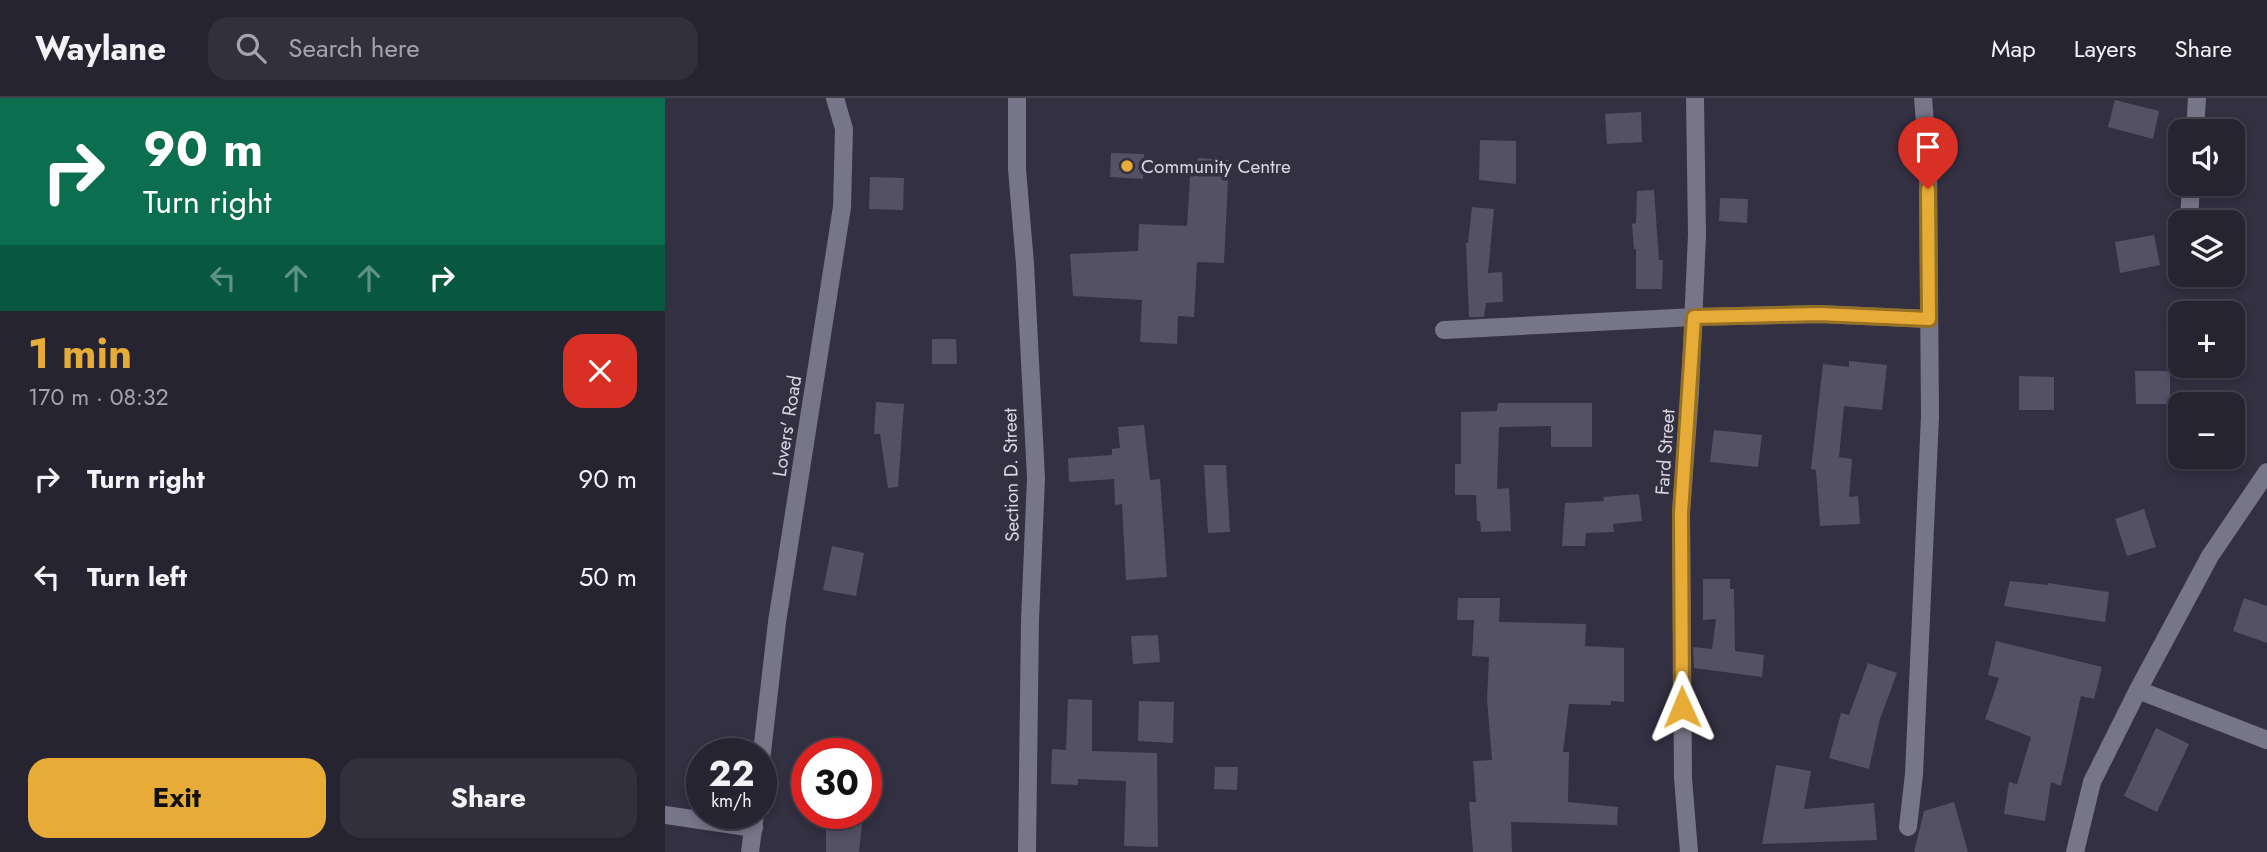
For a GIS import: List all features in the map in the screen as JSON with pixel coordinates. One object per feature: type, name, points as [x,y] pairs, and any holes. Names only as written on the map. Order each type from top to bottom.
[{"type":"street","name":"Lovers' Road","points":[[764,738],[777,622],[842,207],[844,129],[835,98]]},
{"type":"street","name":"Section D. Street","points":[[1017,98],[1017,169],[1025,264],[1036,478],[1027,852]]},
{"type":"street","name":"Fard Street","points":[[1689,852],[1683,778],[1681,513],[1697,235],[1695,98]]},
{"type":"street","points":[[1908,827],[1914,774],[1929,429],[1928,162],[1923,98]]},
{"type":"street","points":[[2196,119],[2197,98]]},
{"type":"street","points":[[1444,330],[1694,317],[1819,314],[1929,319]]},
{"type":"street","points":[[2075,852],[2092,782],[2137,690],[2210,556],[2267,472]]},
{"type":"street","points":[[2137,690],[2267,740]]},
{"type":"street","points":[[665,815],[686,816]]},
{"type":"street","points":[[750,852],[754,829]]},
{"type":"building","points":[[2115,100],[2159,111],[2153,139],[2108,127]]},
{"type":"building","points":[[1641,112],[1642,142],[1607,144],[1605,114]]},
{"type":"building","points":[[1480,140],[1516,141],[1516,184],[1479,180]]},
{"type":"building","name":"Community Centre","points":[[1111,153],[1144,154],[1143,179],[1110,177]]},
{"type":"building","points":[[1198,158],[1229,160],[1224,263],[1197,262],[1194,317],[1178,316],[1177,344],[1140,342],[1142,300],[1073,296],[1070,254],[1138,251],[1139,224],[1187,226],[1191,161],[1197,161]]},
{"type":"building","points":[[870,177],[904,178],[903,210],[869,209]]},
{"type":"building","points":[[1654,190],[1659,260],[1663,260],[1662,289],[1636,289],[1636,249],[1632,224],[1636,223],[1637,191]]},
{"type":"building","points":[[1720,198],[1748,199],[1747,223],[1719,221]]},
{"type":"building","points":[[1472,207],[1494,209],[1488,273],[1502,272],[1503,302],[1486,303],[1484,317],[1469,317],[1466,243]]},
{"type":"building","points":[[2154,235],[2160,265],[2120,273],[2115,242]]},
{"type":"building","points":[[932,339],[956,339],[957,364],[932,364]]},
{"type":"building","points":[[1849,361],[1887,365],[1882,410],[1844,406],[1839,457],[1852,459],[1849,497],[1858,496],[1860,524],[1820,526],[1816,470],[1811,469],[1823,364],[1849,367]]},
{"type":"building","points":[[2135,371],[2168,371],[2168,404],[2136,404]]},
{"type":"building","points":[[2019,376],[2054,377],[2054,410],[2019,410]]},
{"type":"building","points":[[876,402],[904,404],[898,487],[888,488],[880,434],[874,434]]},
{"type":"building","points":[[1498,403],[1592,403],[1592,447],[1551,447],[1551,426],[1499,427],[1497,489],[1509,488],[1511,531],[1481,532],[1480,521],[1477,521],[1476,495],[1455,495],[1455,464],[1461,464],[1461,412],[1497,411]]},
{"type":"building","points":[[1144,425],[1150,480],[1160,479],[1167,577],[1126,580],[1122,504],[1115,505],[1114,479],[1069,482],[1068,458],[1112,455],[1112,449],[1120,448],[1118,427]]},
{"type":"building","points":[[1714,430],[1762,435],[1758,467],[1710,462]]},
{"type":"building","points":[[1204,465],[1226,465],[1230,532],[1208,533]]},
{"type":"building","points":[[1639,494],[1642,521],[1613,524],[1614,532],[1586,533],[1585,546],[1562,546],[1565,503],[1604,501],[1603,497]]},
{"type":"building","points":[[2144,509],[2156,547],[2127,556],[2115,519]]},
{"type":"building","points":[[832,546],[864,553],[856,596],[823,590]]},
{"type":"building","points":[[1703,579],[1730,579],[1730,589],[1734,589],[1735,651],[1764,655],[1762,677],[1694,668],[1693,647],[1712,649],[1716,619],[1703,620]]},
{"type":"building","points":[[2010,581],[2048,583],[2109,592],[2105,622],[2004,606]]},
{"type":"building","points":[[1458,598],[1500,598],[1499,622],[1586,624],[1585,646],[1624,648],[1624,702],[1611,701],[1611,705],[1569,704],[1563,752],[1569,752],[1568,802],[1618,807],[1617,825],[1511,822],[1512,852],[1473,852],[1469,802],[1476,802],[1473,761],[1492,760],[1487,699],[1489,657],[1472,656],[1474,620],[1457,620]]},
{"type":"building","points":[[2244,598],[2267,606],[2267,643],[2233,631]]},
{"type":"building","points":[[1158,635],[1160,662],[1133,664],[1131,636]]},
{"type":"building","points":[[1996,641],[2102,667],[2094,699],[2081,696],[2061,786],[2051,782],[2045,821],[2004,814],[2009,782],[2017,784],[2031,737],[1985,719],[1999,678],[1988,675]]},
{"type":"building","points":[[1868,663],[1897,673],[1880,719],[1869,769],[1829,758],[1841,713],[1849,715]]},
{"type":"building","points":[[1068,699],[1092,700],[1092,751],[1157,753],[1158,847],[1124,846],[1126,781],[1078,779],[1078,785],[1051,784],[1052,749],[1066,750]]},
{"type":"building","points":[[1139,701],[1174,702],[1173,743],[1138,741]]},
{"type":"building","points":[[2156,728],[2189,744],[2157,812],[2124,796]]},
{"type":"building","points":[[1776,765],[1811,771],[1804,809],[1874,803],[1877,840],[1762,844]]},
{"type":"building","points":[[1215,767],[1238,767],[1237,790],[1214,789]]},
{"type":"building","points":[[1954,802],[1968,852],[1914,852],[1924,811]]},
{"type":"building","points":[[826,829],[861,829],[859,852],[826,852]]},
{"type":"place","name":"Community Centre","points":[[1127,166]]},
{"type":"route","points":[[1682,707],[1681,513],[1694,317],[1819,314],[1929,319],[1928,189]]}]
